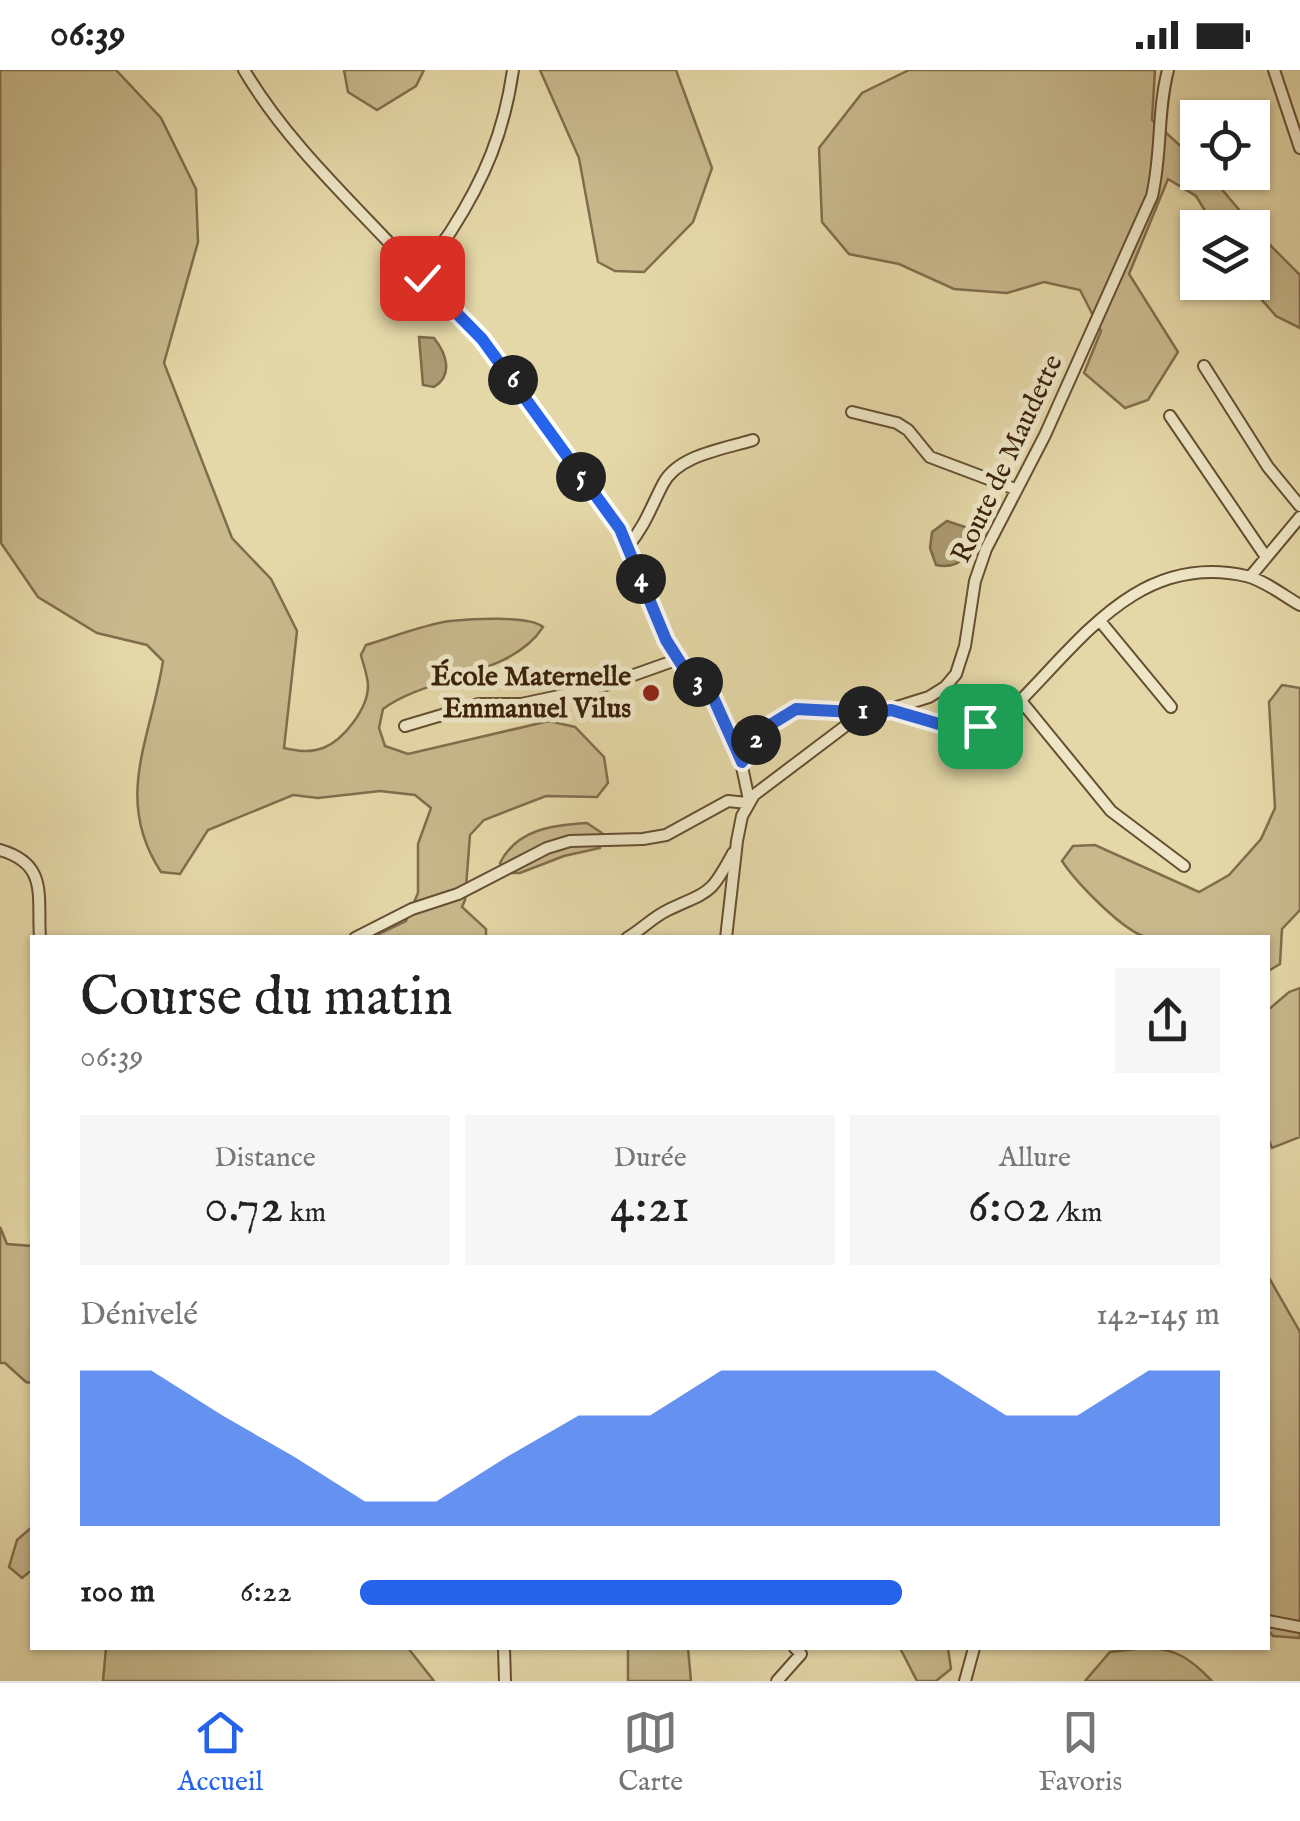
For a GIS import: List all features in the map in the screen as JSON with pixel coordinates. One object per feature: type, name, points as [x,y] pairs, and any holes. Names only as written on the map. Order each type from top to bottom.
[{"type":"street","points":[[244,70],[265,104],[305,152],[428,287],[465,319],[620,529],[676,660],[712,695],[742,762],[748,801],[736,847],[726,935]]},
{"type":"street","points":[[422,278],[495,150],[513,70]]},
{"type":"street","name":"Route de Maudette","points":[[748,801],[852,721],[936,693],[956,674],[965,646],[975,581],[986,549],[1045,435],[1152,196],[1159,167],[1160,99],[1168,70]]},
{"type":"street","points":[[1274,70],[1300,148]]},
{"type":"street","points":[[1204,366],[1268,468],[1300,506]]},
{"type":"street","points":[[852,412],[897,422],[930,457],[1015,489]]},
{"type":"street","points":[[1170,416],[1266,557]]},
{"type":"street","points":[[628,546],[645,527],[664,481],[678,467],[753,440]]},
{"type":"street","points":[[1250,576],[1300,517]]},
{"type":"street","points":[[891,710],[962,727],[994,721],[1021,702],[1100,620],[1142,587],[1167,577],[1211,572],[1250,576],[1300,605]]},
{"type":"street","points":[[1100,620],[1171,707]]},
{"type":"street","points":[[405,726],[479,704],[522,704],[597,688],[676,660]]},
{"type":"street","points":[[1021,702],[1112,810],[1184,866]]},
{"type":"street","points":[[742,762],[770,725],[796,709],[874,713]]},
{"type":"street","points":[[361,935],[412,909],[458,894],[547,848],[570,841],[666,835],[728,801],[748,801]]},
{"type":"street","points":[[631,935],[666,911],[702,897],[720,878],[736,847]]},
{"type":"street","points":[[0,850],[26,861],[36,878],[40,892],[40,935]]},
{"type":"street","points":[[1270,1621],[1300,1626]]},
{"type":"street","points":[[504,1650],[505,1681]]},
{"type":"street","points":[[777,1681],[801,1654],[797,1650]]},
{"type":"street","points":[[965,1681],[973,1650]]},
{"type":"shaded area","points":[[0,70],[116,70],[161,118],[196,189],[198,242],[164,363],[232,538],[271,579],[297,631],[284,748],[323,748],[353,722],[367,695],[361,655],[366,645],[450,621],[512,619],[543,627],[511,656],[422,689],[383,709],[379,728],[385,746],[408,754],[549,721],[575,727],[604,757],[608,783],[597,797],[546,796],[484,820],[470,835],[462,907],[486,929],[486,935],[377,935],[406,921],[418,893],[418,844],[431,808],[415,795],[380,791],[318,798],[293,795],[208,830],[180,874],[161,872],[139,819],[137,794],[163,661],[147,645],[97,633],[38,597],[1,543]]},
{"type":"shaded area","points":[[344,70],[424,70],[416,86],[377,110],[348,92]]},
{"type":"shaded area","points":[[540,70],[676,70],[712,168],[693,222],[644,272],[615,271],[598,262],[579,158]]},
{"type":"shaded area","points":[[909,70],[1155,70],[1152,120],[1180,146],[1180,186],[1168,179],[1129,274],[1178,352],[1148,400],[1125,408],[1084,373],[1101,331],[1080,290],[1044,282],[1007,293],[954,289],[899,264],[849,254],[822,222],[819,148],[862,93]]},
{"type":"shaded area","points":[[1186,190],[1222,190],[1239,210],[1205,210],[1196,196]]},
{"type":"shaded area","points":[[1270,245],[1300,275],[1300,328],[1276,316],[1262,300],[1270,300]]},
{"type":"shaded area","points":[[419,337],[434,338],[445,357],[444,376],[434,387],[423,385]]},
{"type":"shaded area","points":[[947,521],[971,529],[972,545],[959,562],[936,565],[930,548],[932,532]]},
{"type":"shaded area","points":[[1282,685],[1300,688],[1300,910],[1282,929],[1280,964],[1270,970],[1270,935],[1142,935],[1101,906],[1062,861],[1073,846],[1095,845],[1199,892],[1229,875],[1261,839],[1275,808],[1269,702]]},
{"type":"shaded area","points":[[587,823],[602,833],[600,848],[564,856],[520,873],[505,873],[500,863],[526,836],[561,825]]},
{"type":"shaded area","points":[[1300,988],[1300,1137],[1272,1148],[1270,1008]]},
{"type":"shaded area","points":[[0,1227],[7,1244],[30,1246],[30,1383],[0,1363]]},
{"type":"shaded area","points":[[1270,1280],[1300,1332],[1300,1638],[1273,1636]]},
{"type":"shaded area","points":[[30,1529],[30,1572],[22,1578],[9,1567],[17,1540]]},
{"type":"shaded area","points":[[106,1650],[410,1650],[434,1681],[103,1681]]},
{"type":"shaded area","points":[[628,1650],[688,1650],[691,1681],[628,1681]]},
{"type":"shaded area","points":[[901,1650],[948,1650],[951,1669],[936,1681],[917,1681]]},
{"type":"shaded area","points":[[1166,1650],[1182,1656],[1212,1681],[1085,1681],[1110,1652]]},
{"type":"place","name":"École Maternelle Emmanuel Vilus","points":[[651,693]]},
{"type":"route","points":[[422,278],[482,339],[620,529],[676,660],[720,707],[742,762],[770,725],[796,709],[874,713],[891,710],[939,724],[980,726]]}]
